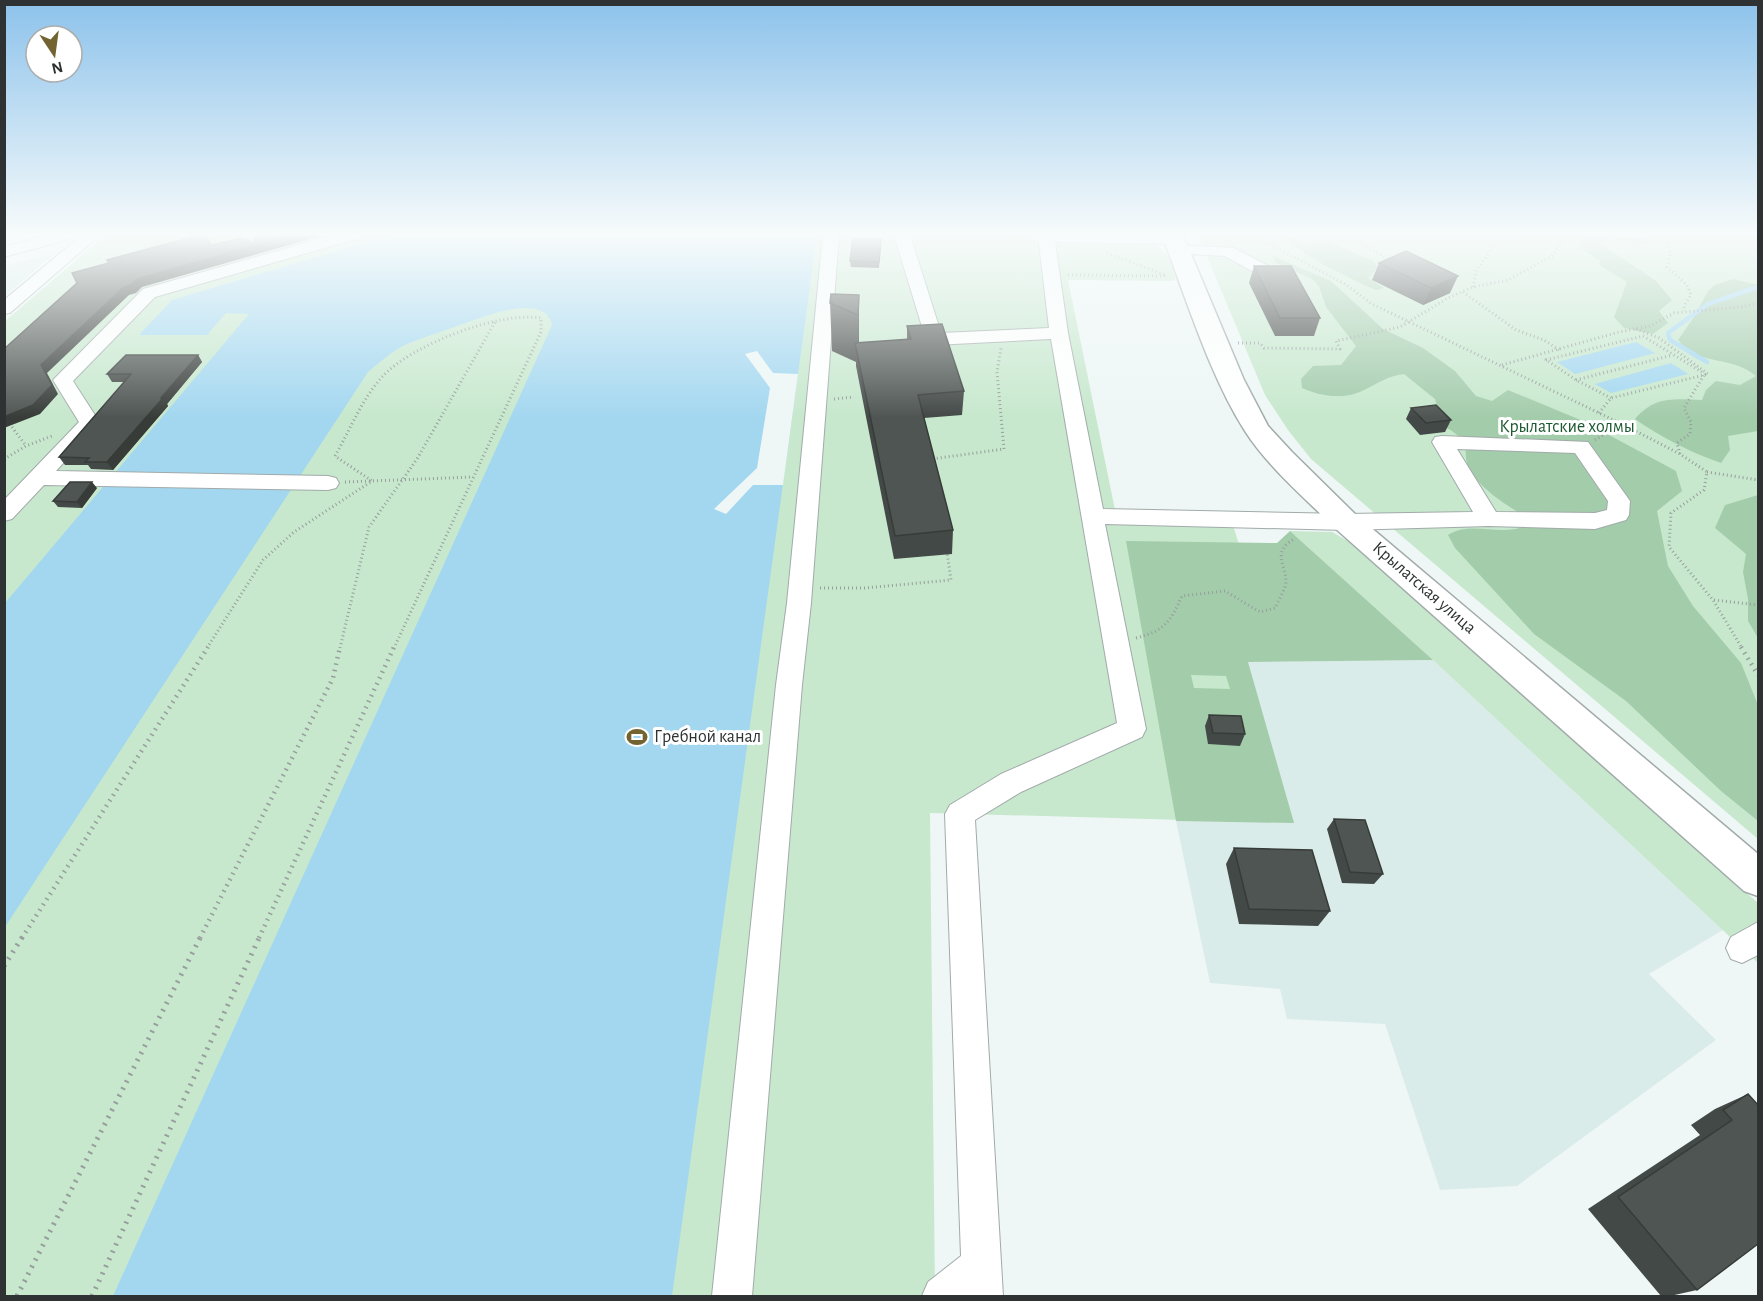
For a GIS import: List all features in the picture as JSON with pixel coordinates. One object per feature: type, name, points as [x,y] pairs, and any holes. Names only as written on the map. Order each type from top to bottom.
[{"type":"main road","name":"Крылатская улица","points":[[1196,296],[1231,380],[1257,429],[1282,458],[1346,522],[1758,878]]},
{"type":"street","points":[[4,309],[20,296]]},
{"type":"street","points":[[7,510],[90,423],[63,380],[146,296]]},
{"type":"street","points":[[732,1296],[789,685],[800,603],[826,296]]},
{"type":"street","points":[[921,296],[934,339],[1059,333]]},
{"type":"street","points":[[942,1296],[982,1280],[960,814],[1011,783],[1132,729],[1059,333],[1054,296]]},
{"type":"street","points":[[1092,516],[1346,522],[1489,519],[1595,520],[1618,515],[1619,501],[1581,447],[1442,442],[1489,519]]},
{"type":"street","points":[[38,478],[328,483]]},
{"type":"path","points":[[1361,296],[1372,304],[1410,323],[1599,412],[1680,454],[1707,472],[1756,480],[1758,486]]},
{"type":"path","points":[[1232,342],[1260,343],[1264,348],[1340,349],[1336,341],[1410,323],[1456,296]]},
{"type":"path","points":[[1465,296],[1516,330],[1544,340],[1560,350]]},
{"type":"path","points":[[1685,311],[1684,306],[1691,296]]},
{"type":"path","points":[[1500,365],[1650,326],[1674,313],[1741,307],[1758,303]]},
{"type":"path","points":[[92,1296],[541,332],[541,318],[527,314],[495,322],[430,344],[412,353],[383,375],[335,456],[372,481]]},
{"type":"path","points":[[17,1296],[333,678],[369,527],[417,459],[495,322]]},
{"type":"path","points":[[1636,328],[1659,338],[1708,374],[1705,375],[1684,408],[1691,422],[1690,434],[1677,443],[1680,454]]},
{"type":"path","points":[[934,470],[932,459],[1004,449],[997,372],[1003,336]]},
{"type":"path","points":[[1546,360],[1642,336],[1705,375]]},
{"type":"path","points":[[1539,355],[1576,380],[1611,398]]},
{"type":"path","points":[[1576,380],[1674,355]]},
{"type":"path","points":[[1599,412],[1611,398],[1705,375]]},
{"type":"path","points":[[4,459],[26,446],[90,423]]},
{"type":"path","points":[[1581,447],[1622,424]]},
{"type":"path","points":[[12,427],[26,446]]},
{"type":"path","points":[[1707,472],[1704,490],[1671,513],[1670,547],[1713,600],[1758,675]]},
{"type":"path","points":[[328,483],[473,477]]},
{"type":"path","points":[[4,966],[263,560],[294,532],[372,481]]},
{"type":"path","points":[[1116,641],[1158,633],[1168,622],[1182,597],[1225,591],[1260,612],[1275,608],[1286,582],[1280,564],[1280,555],[1289,541],[1299,537]]},
{"type":"path","points":[[843,589],[951,580],[946,547]]},
{"type":"path","points":[[1713,600],[1758,605]]},
{"type":"shaded area","points":[[1433,660],[1723,930],[1649,974],[1716,1040],[1517,1186],[1440,1190],[1385,1024],[1287,1019],[1280,989],[1210,983],[1176,821],[1293,822],[1247,662]]},
{"type":"green space","name":"Гребной канал","points":[[35,296],[1071,296],[1115,510],[1229,512],[1257,603],[1230,603],[1294,823],[930,813],[935,1296],[5,1296],[4,524],[18,508],[5,512],[5,321]]},
{"type":"green space","name":"Крылатские холмы","points":[[1223,296],[1758,296],[1758,839],[1311,459],[1265,395]]},
{"type":"green space","points":[[1322,296],[1347,296],[1383,329],[1423,348],[1455,371],[1476,396],[1492,401],[1508,390],[1583,421],[1676,471],[1682,491],[1657,511],[1668,566],[1693,606],[1741,663],[1758,705],[1758,821],[1721,791],[1626,701],[1534,634],[1455,548],[1448,535],[1457,531],[1476,528],[1506,530],[1525,526],[1521,514],[1489,492],[1473,475],[1461,438],[1443,426],[1435,399],[1404,374],[1350,395],[1318,394],[1302,388],[1301,379],[1313,366],[1341,365],[1356,346],[1326,307]]},
{"type":"green space","points":[[1622,296],[1668,296],[1672,300],[1659,311],[1668,323],[1653,334],[1624,328],[1614,317]]},
{"type":"green space","points":[[1705,296],[1758,296],[1758,431],[1728,436],[1730,450],[1721,463],[1676,444],[1635,419],[1650,406],[1665,400],[1702,400],[1706,390],[1716,381],[1740,385],[1756,376],[1737,365],[1706,358],[1686,348],[1678,340]]},
{"type":"green space","points":[[1758,495],[1758,638],[1748,621],[1748,599],[1743,572],[1746,554],[1715,528],[1725,505]]},
{"type":"green space","points":[[1290,531],[1332,532],[1348,541],[1758,903],[1758,963],[1433,660]]},
{"type":"green space","points":[[1290,531],[1433,660],[1248,662],[1294,823],[1176,821],[1126,541],[1277,543]],"holes":[[[1191,675],[1226,676],[1230,689],[1194,688]]]},
{"type":"water","name":"Гребной канал","points":[[186,296],[809,296],[672,1296],[113,1296],[552,325],[547,315],[537,309],[524,308],[494,313],[401,347],[368,372],[5,927],[5,603],[249,314],[226,313],[207,335],[139,335],[172,300]]},
{"type":"water","points":[[1636,342],[1655,353],[1575,374],[1557,362]]},
{"type":"water","points":[[1671,363],[1688,374],[1611,393],[1595,384]]},
{"type":"pier","points":[[757,351],[773,373],[798,374],[783,485],[753,485],[726,514],[714,509],[757,468],[770,388],[745,354]]},
{"type":"building","points":[[63,296],[115,296],[41,365],[52,385],[33,405],[4,417],[4,349]]},
{"type":"building","points":[[831,296],[859,296],[858,315],[830,303]]},
{"type":"building","points":[[1269,296],[1308,296],[1320,318],[1280,318]]},
{"type":"building","points":[[942,324],[964,391],[918,395],[953,530],[895,536],[855,343],[911,339],[907,326]]},
{"type":"building","points":[[126,355],[198,355],[107,462],[85,462],[89,458],[59,457],[131,374],[107,374]]},
{"type":"building","points":[[1436,405],[1451,420],[1426,423],[1411,408]]},
{"type":"building","points":[[70,482],[92,482],[77,502],[53,501]]},
{"type":"building","points":[[1209,715],[1241,716],[1245,734],[1213,733]]},
{"type":"building","points":[[1334,819],[1365,820],[1383,874],[1350,872]]},
{"type":"building","points":[[1234,848],[1312,850],[1330,911],[1249,909]]},
{"type":"building","points":[[1748,1094],[1758,1105],[1758,1244],[1697,1290],[1618,1197],[1732,1120],[1723,1110]]},
{"type":"waterway","points":[[1707,362],[1670,340],[1668,333],[1708,304],[1732,296]]},
{"type":"place","name":"Гребной канал","points":[[637,737]]}]
